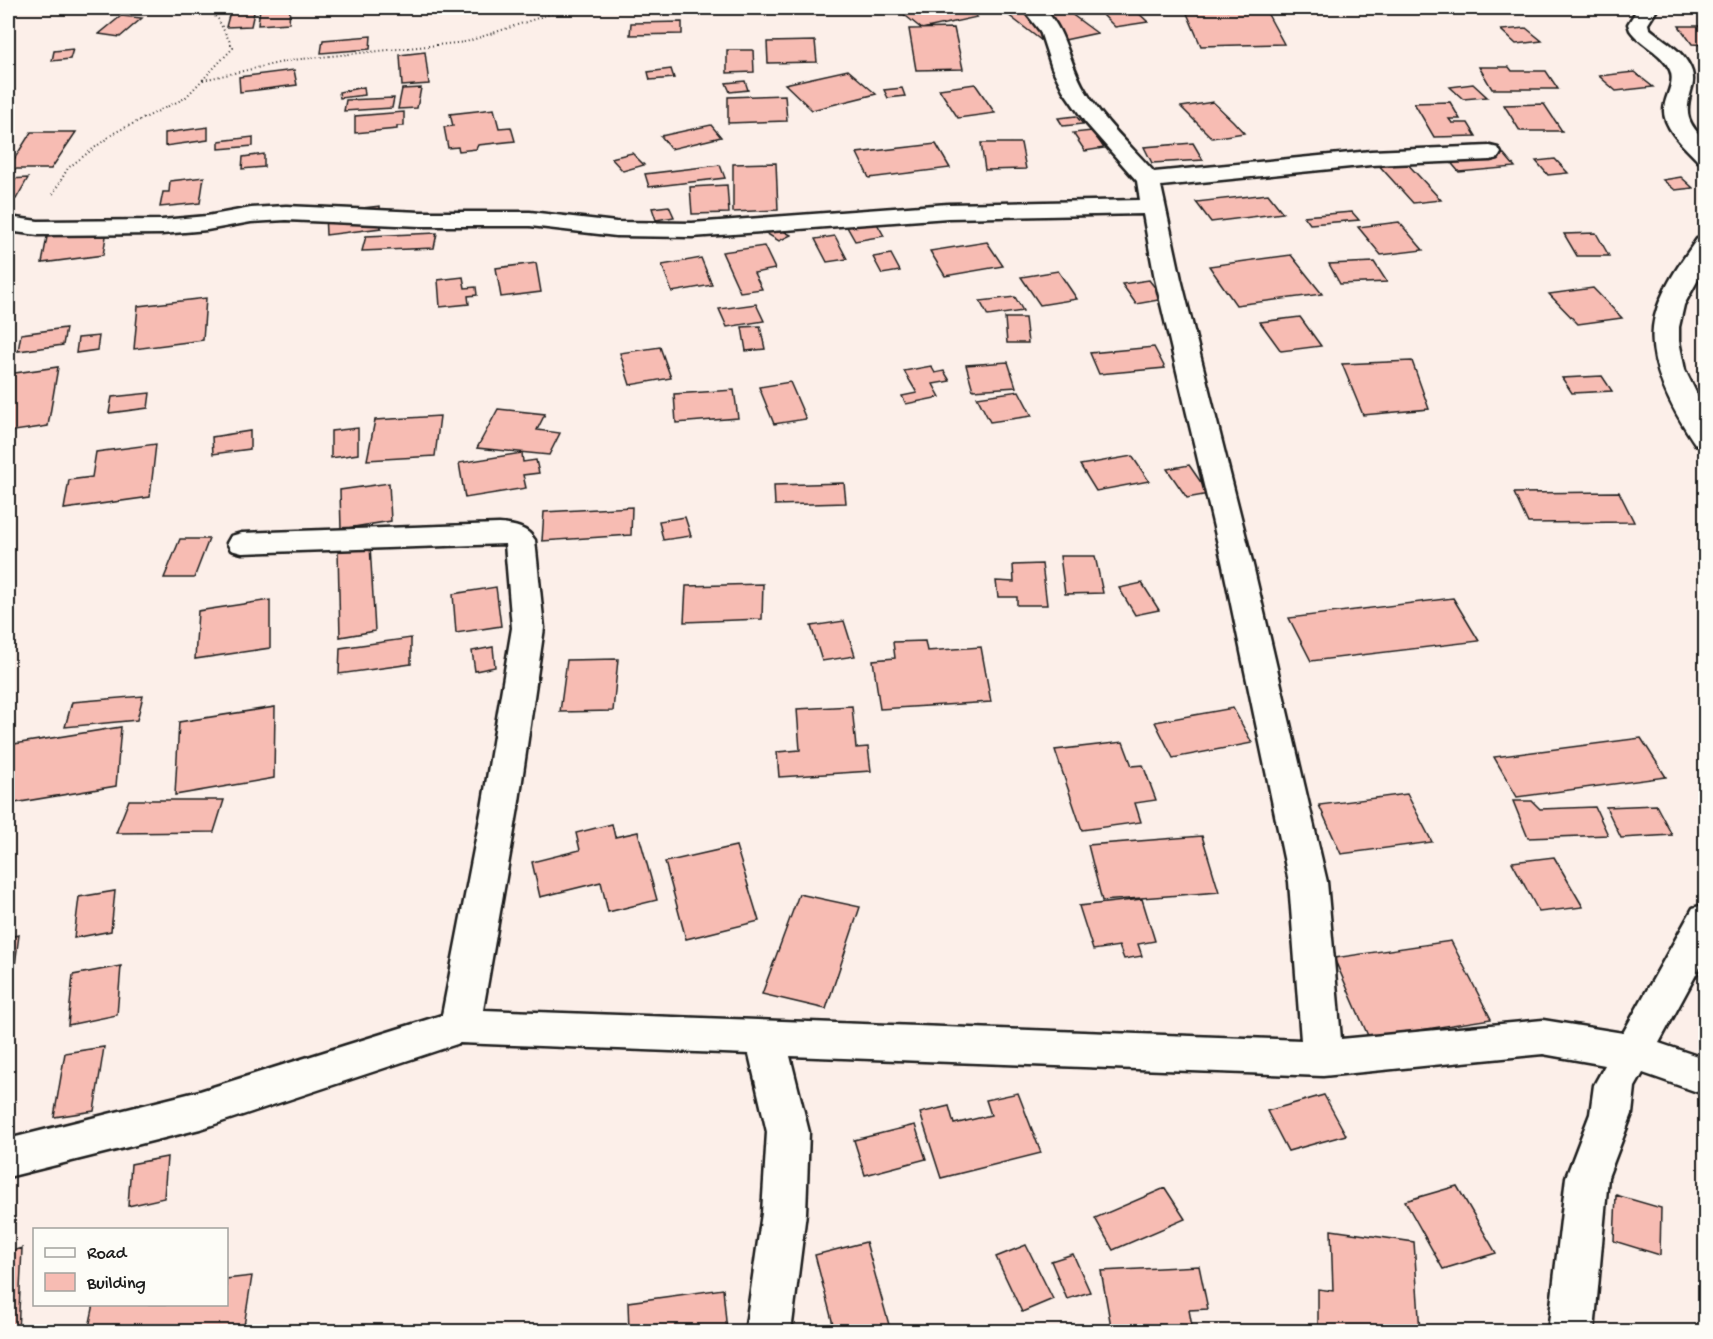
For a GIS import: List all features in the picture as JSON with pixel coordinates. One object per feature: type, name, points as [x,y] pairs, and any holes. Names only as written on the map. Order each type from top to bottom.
[{"type":"street","points":[[1032,8],[1050,29],[1072,86],[1151,194],[1168,279],[1237,561],[1308,882],[1323,1058]]},
{"type":"street","points":[[1648,8],[1638,24],[1640,30],[1667,53],[1681,69],[1682,86],[1675,111],[1679,122],[1706,156]]},
{"type":"street","points":[[8,224],[38,228],[162,226],[286,213],[420,219],[530,219],[616,229],[693,231],[1151,194],[1371,158],[1490,153]]},
{"type":"street","points":[[1706,244],[1677,291],[1666,327],[1670,366],[1706,438]]},
{"type":"street","points":[[242,543],[499,534],[513,535],[520,540],[528,628],[500,808],[460,1026]]},
{"type":"street","points":[[1571,1332],[1587,1177],[1611,1114],[1615,1085],[1706,919]]},
{"type":"street","points":[[8,1158],[200,1110],[460,1026],[1323,1058],[1543,1037],[1633,1052],[1706,1077]]},
{"type":"street","points":[[765,1037],[788,1132],[784,1213],[768,1332]]},
{"type":"path","points":[[38,228],[68,168],[114,133],[185,98],[233,48],[218,19],[210,12],[221,8]]},
{"type":"path","points":[[202,80],[292,60],[466,42],[568,8]]},
{"type":"building","points":[[231,8],[255,8],[251,26],[226,27]]},
{"type":"building","points":[[260,8],[290,8],[289,23],[258,25]]},
{"type":"building","points":[[896,8],[964,8],[977,17],[922,29]]},
{"type":"building","points":[[1020,8],[1063,8],[1097,33],[1046,44],[1003,11]]},
{"type":"building","points":[[1096,8],[1133,8],[1148,22],[1115,27]]},
{"type":"building","points":[[1265,9],[1284,44],[1201,46],[1186,11]]},
{"type":"building","points":[[121,16],[142,18],[120,37],[99,34]]},
{"type":"building","points":[[682,22],[682,34],[630,35],[631,23]]},
{"type":"building","points":[[1679,26],[1699,26],[1706,35],[1706,45],[1692,44]]},
{"type":"building","points":[[954,28],[963,69],[916,70],[909,29]]},
{"type":"building","points":[[1526,28],[1542,41],[1516,44],[1501,30]]},
{"type":"building","points":[[371,36],[370,49],[321,53],[323,40]]},
{"type":"building","points":[[815,41],[817,62],[768,63],[767,42]]},
{"type":"building","points":[[73,49],[70,59],[52,61],[54,51]]},
{"type":"building","points":[[727,50],[753,50],[754,72],[727,73]]},
{"type":"building","points":[[425,52],[429,84],[402,86],[400,55]]},
{"type":"building","points":[[1479,67],[1509,67],[1512,71],[1546,71],[1558,89],[1492,89]]},
{"type":"building","points":[[671,69],[674,78],[650,80],[648,72]]},
{"type":"building","points":[[294,70],[297,85],[240,92],[239,77]]},
{"type":"building","points":[[848,70],[876,94],[812,110],[785,84]]},
{"type":"building","points":[[1634,72],[1653,87],[1616,91],[1599,76]]},
{"type":"building","points":[[745,81],[748,90],[730,92],[726,83]]},
{"type":"building","points":[[975,84],[995,113],[958,118],[939,89]]},
{"type":"building","points":[[1473,84],[1487,97],[1463,99],[1450,87]]},
{"type":"building","points":[[364,87],[365,95],[340,98],[339,92]]},
{"type":"building","points":[[421,88],[417,108],[398,109],[402,89]]},
{"type":"building","points":[[902,88],[905,96],[888,98],[884,90]]},
{"type":"building","points":[[785,95],[787,121],[728,123],[728,97]]},
{"type":"building","points":[[394,98],[392,108],[344,111],[346,100]]},
{"type":"building","points":[[1213,102],[1244,133],[1212,138],[1181,107]]},
{"type":"building","points":[[1450,102],[1460,119],[1449,119],[1452,123],[1468,123],[1476,136],[1434,137],[1414,103]]},
{"type":"building","points":[[1544,104],[1562,131],[1520,131],[1504,105]]},
{"type":"building","points":[[494,109],[499,128],[511,127],[515,141],[478,145],[476,149],[459,151],[458,147],[448,148],[444,127],[453,126],[450,114]]},
{"type":"building","points":[[404,112],[404,126],[397,126],[397,129],[355,133],[355,116]]},
{"type":"building","points":[[1076,116],[1083,124],[1063,126],[1058,118]]},
{"type":"building","points":[[711,125],[721,137],[671,149],[661,136]]},
{"type":"building","points":[[208,127],[208,140],[165,146],[165,133]]},
{"type":"building","points":[[1092,131],[1104,148],[1085,151],[1073,133]]},
{"type":"building","points":[[31,132],[76,132],[51,169],[8,169]]},
{"type":"building","points":[[253,137],[253,146],[219,149],[219,141]]},
{"type":"building","points":[[981,143],[1021,143],[1026,169],[985,170]]},
{"type":"building","points":[[1193,143],[1203,160],[1152,163],[1144,147]]},
{"type":"building","points":[[936,144],[950,168],[869,178],[857,153]]},
{"type":"building","points":[[632,153],[644,165],[623,171],[611,158]]},
{"type":"building","points":[[264,154],[264,167],[242,169],[243,157]]},
{"type":"building","points":[[1504,154],[1515,167],[1459,172],[1448,159]]},
{"type":"building","points":[[1403,159],[1441,200],[1413,203],[1376,162]]},
{"type":"building","points":[[1555,159],[1568,173],[1548,175],[1536,161]]},
{"type":"building","points":[[776,163],[778,210],[733,212],[733,164]]},
{"type":"building","points":[[720,165],[725,178],[649,187],[645,174]]},
{"type":"building","points":[[204,177],[200,203],[160,207],[163,192],[169,192],[170,181]]},
{"type":"building","points":[[1681,177],[1693,188],[1675,190],[1663,180]]},
{"type":"building","points":[[28,178],[16,199],[8,199],[8,179]]},
{"type":"building","points":[[727,185],[729,213],[692,214],[690,187]]},
{"type":"building","points":[[1268,194],[1283,213],[1211,222],[1196,202]]},
{"type":"building","points":[[380,206],[381,228],[326,235],[325,212]]},
{"type":"building","points":[[669,206],[674,217],[656,220],[652,208]]},
{"type":"building","points":[[1352,212],[1359,220],[1310,224],[1304,216]]},
{"type":"building","points":[[875,220],[884,236],[855,241],[846,225]]},
{"type":"building","points":[[1399,222],[1423,250],[1381,255],[1358,227]]},
{"type":"building","points":[[775,227],[791,235],[779,241],[764,232]]},
{"type":"building","points":[[107,230],[103,255],[42,263],[47,237]]},
{"type":"building","points":[[437,233],[434,248],[362,251],[366,236]]},
{"type":"building","points":[[1596,233],[1609,256],[1577,256],[1564,234]]},
{"type":"building","points":[[835,236],[847,259],[827,262],[815,239]]},
{"type":"building","points":[[987,242],[1003,266],[945,276],[930,251]]},
{"type":"building","points":[[764,246],[775,269],[754,273],[762,289],[740,292],[722,252]]},
{"type":"building","points":[[891,254],[900,271],[882,274],[873,257]]},
{"type":"building","points":[[1291,255],[1322,294],[1236,305],[1209,266]]},
{"type":"building","points":[[701,258],[712,285],[672,292],[662,265]]},
{"type":"building","points":[[1374,262],[1387,282],[1340,284],[1329,264]]},
{"type":"building","points":[[536,263],[541,292],[501,297],[496,268]]},
{"type":"building","points":[[1058,271],[1077,299],[1040,305],[1021,277]]},
{"type":"building","points":[[463,277],[465,288],[476,287],[477,295],[468,296],[469,304],[440,307],[438,280]]},
{"type":"building","points":[[1149,280],[1164,299],[1136,304],[1122,284]]},
{"type":"building","points":[[1593,288],[1622,318],[1578,324],[1549,294]]},
{"type":"building","points":[[1015,297],[1023,311],[988,316],[980,301]]},
{"type":"building","points":[[206,298],[203,340],[134,349],[138,306]]},
{"type":"building","points":[[756,304],[764,321],[727,327],[719,309]]},
{"type":"building","points":[[1300,317],[1321,346],[1281,351],[1260,322]]},
{"type":"building","points":[[1005,318],[1025,318],[1028,343],[1007,343]]},
{"type":"building","points":[[760,326],[765,349],[746,351],[742,327]]},
{"type":"building","points":[[66,328],[63,345],[18,351],[21,334]]},
{"type":"building","points":[[99,336],[97,350],[76,353],[78,338]]},
{"type":"building","points":[[660,347],[671,378],[630,385],[620,353]]},
{"type":"building","points":[[1154,347],[1165,368],[1099,374],[1090,353]]},
{"type":"building","points":[[1412,361],[1429,409],[1363,415],[1342,364]]},
{"type":"building","points":[[1008,362],[1016,387],[973,390],[966,365]]},
{"type":"building","points":[[931,366],[935,373],[944,371],[950,381],[933,384],[940,397],[906,404],[902,396],[917,393],[904,371]]},
{"type":"building","points":[[58,367],[48,426],[8,432],[8,374]]},
{"type":"building","points":[[1602,376],[1612,391],[1572,393],[1562,378]]},
{"type":"building","points":[[790,382],[806,419],[774,424],[759,387]]},
{"type":"building","points":[[734,390],[738,418],[676,423],[674,394]]},
{"type":"building","points":[[1019,391],[1032,416],[990,422],[977,397]]},
{"type":"building","points":[[150,393],[148,408],[109,413],[112,397]]},
{"type":"building","points":[[498,409],[545,414],[537,430],[560,433],[549,455],[477,448]]},
{"type":"building","points":[[440,416],[435,456],[367,460],[375,420]]},
{"type":"building","points":[[358,428],[358,454],[331,458],[331,431]]},
{"type":"building","points":[[250,431],[250,449],[213,454],[212,437]]},
{"type":"building","points":[[156,444],[150,497],[64,509],[69,480],[92,477],[96,452]]},
{"type":"building","points":[[522,453],[523,462],[536,460],[539,473],[523,475],[526,488],[465,498],[459,463]]},
{"type":"building","points":[[1132,456],[1149,481],[1096,491],[1080,465]]},
{"type":"building","points":[[1189,465],[1209,494],[1187,498],[1167,469]]},
{"type":"building","points":[[389,483],[391,521],[341,529],[340,490]]},
{"type":"building","points":[[844,483],[846,503],[775,505],[774,485]]},
{"type":"building","points":[[1619,492],[1634,522],[1528,523],[1514,493]]},
{"type":"building","points":[[632,507],[631,535],[542,541],[544,512]]},
{"type":"building","points":[[685,517],[691,536],[663,540],[659,521]]},
{"type":"building","points":[[180,539],[209,539],[194,578],[164,578]]},
{"type":"building","points":[[370,545],[375,631],[340,637],[338,550]]},
{"type":"building","points":[[1060,556],[1095,556],[1103,593],[1065,594]]},
{"type":"building","points":[[1042,564],[1047,605],[1017,605],[1017,597],[998,597],[996,581],[1014,582],[1013,565]]},
{"type":"building","points":[[1142,583],[1159,610],[1135,615],[1119,588]]},
{"type":"building","points":[[763,584],[762,619],[684,622],[686,586]]},
{"type":"building","points":[[496,587],[501,626],[456,633],[453,594]]},
{"type":"building","points":[[1453,598],[1479,641],[1311,661],[1289,618]]},
{"type":"building","points":[[270,600],[270,648],[195,659],[198,611]]},
{"type":"building","points":[[844,621],[855,656],[822,661],[811,626]]},
{"type":"building","points":[[411,638],[411,664],[339,674],[340,648]]},
{"type":"building","points":[[925,641],[927,651],[981,647],[991,702],[880,709],[873,660],[895,658],[893,642]]},
{"type":"building","points":[[493,647],[495,667],[475,671],[472,651]]},
{"type":"building","points":[[618,659],[613,711],[560,712],[567,660]]},
{"type":"building","points":[[143,696],[137,720],[65,727],[72,702]]},
{"type":"building","points":[[852,706],[856,748],[868,747],[871,771],[779,777],[777,752],[800,750],[797,709]]},
{"type":"building","points":[[275,707],[274,778],[175,795],[179,722]]},
{"type":"building","points":[[1233,708],[1252,743],[1173,758],[1155,722]]},
{"type":"building","points":[[121,727],[116,786],[8,804],[8,745]]},
{"type":"building","points":[[1641,738],[1666,777],[1517,797],[1494,757]]},
{"type":"building","points":[[1123,742],[1132,766],[1143,765],[1156,800],[1135,803],[1141,822],[1082,830],[1055,750]]},
{"type":"building","points":[[1407,794],[1432,842],[1341,854],[1319,805]]},
{"type":"building","points":[[129,800],[224,800],[214,832],[116,833]]},
{"type":"building","points":[[1513,801],[1532,801],[1540,809],[1595,807],[1608,835],[1528,838]]},
{"type":"building","points":[[1656,805],[1672,835],[1621,838],[1606,807]]},
{"type":"building","points":[[612,824],[615,837],[638,832],[657,900],[608,912],[601,882],[540,897],[532,862],[580,850],[576,833]]},
{"type":"building","points":[[1202,836],[1219,892],[1102,901],[1088,845]]},
{"type":"building","points":[[736,846],[759,921],[686,939],[665,862]]},
{"type":"building","points":[[1554,857],[1583,907],[1539,912],[1512,862]]},
{"type":"building","points":[[115,891],[111,931],[74,938],[79,897]]},
{"type":"building","points":[[799,894],[860,907],[826,1009],[762,994]]},
{"type":"building","points":[[1142,899],[1155,941],[1138,944],[1142,956],[1124,959],[1119,946],[1093,950],[1079,906]]},
{"type":"building","points":[[19,935],[11,995],[8,996],[8,937]]},
{"type":"building","points":[[1451,941],[1491,1019],[1369,1038],[1334,958]]},
{"type":"building","points":[[121,966],[117,1015],[68,1025],[73,975]]},
{"type":"building","points":[[104,1047],[94,1111],[54,1117],[65,1053]]},
{"type":"building","points":[[1018,1093],[1041,1153],[941,1178],[920,1113],[949,1106],[954,1124],[991,1115],[986,1100]]},
{"type":"building","points":[[1324,1095],[1346,1135],[1288,1151],[1267,1111]]},
{"type":"building","points":[[915,1125],[926,1159],[865,1175],[854,1140]]},
{"type":"building","points":[[167,1157],[164,1198],[128,1206],[131,1164]]},
{"type":"building","points":[[1457,1186],[1496,1253],[1443,1269],[1405,1201]]},
{"type":"building","points":[[1165,1188],[1185,1219],[1113,1250],[1095,1218]]},
{"type":"building","points":[[1616,1195],[1661,1208],[1660,1255],[1614,1241]]},
{"type":"building","points":[[1331,1230],[1414,1242],[1420,1332],[1318,1332],[1318,1289],[1333,1291]]},
{"type":"building","points":[[866,1242],[891,1332],[835,1332],[815,1255]]},
{"type":"building","points":[[1026,1245],[1053,1299],[1022,1312],[996,1257]]},
{"type":"building","points":[[22,1248],[18,1332],[8,1332],[8,1252]]},
{"type":"building","points":[[1073,1254],[1090,1292],[1067,1299],[1051,1261]]},
{"type":"building","points":[[1199,1266],[1208,1309],[1189,1310],[1193,1332],[1112,1332],[1101,1271]]},
{"type":"building","points":[[252,1276],[243,1332],[88,1332],[94,1306],[228,1306],[228,1279]]},
{"type":"building","points":[[723,1289],[727,1332],[629,1332],[628,1302]]}]
